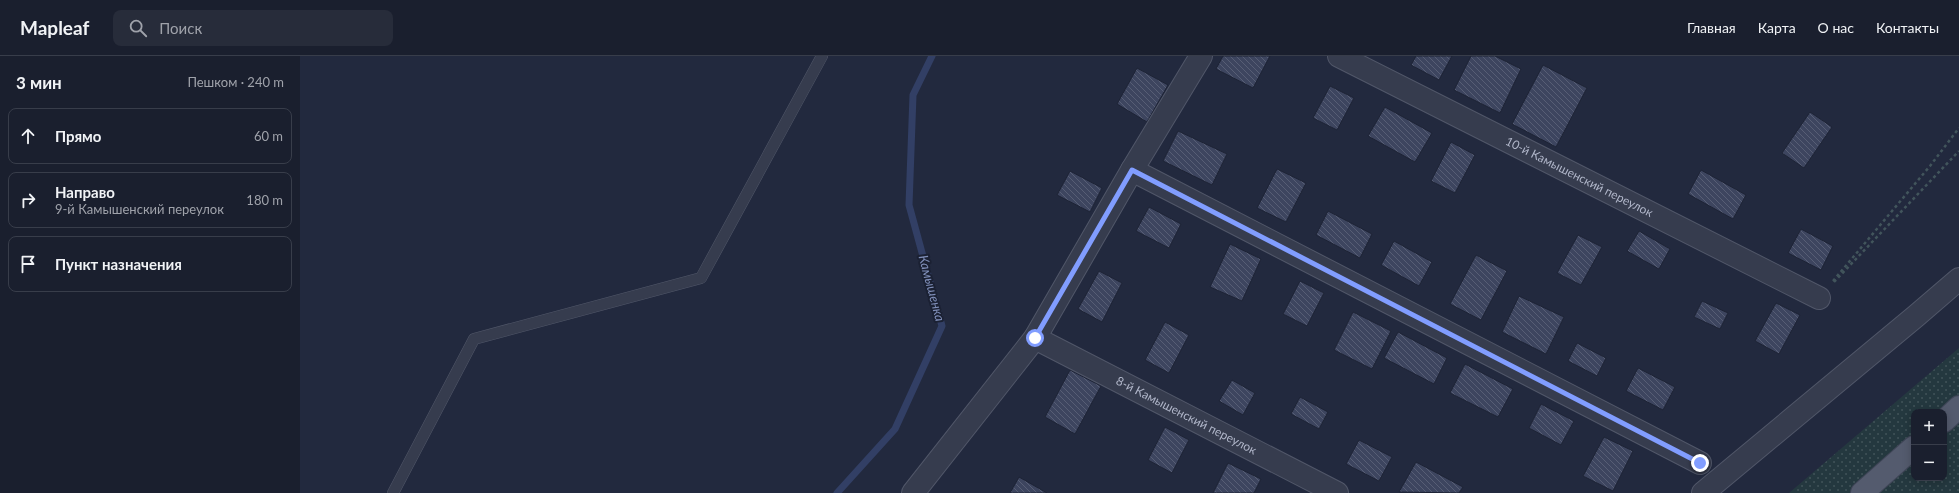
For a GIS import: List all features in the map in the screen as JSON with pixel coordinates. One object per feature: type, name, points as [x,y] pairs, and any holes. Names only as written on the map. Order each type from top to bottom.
[{"type":"main road","points":[[1947,418],[1959,407]]},
{"type":"main road","points":[[1862,493],[1911,450]]},
{"type":"street","points":[[918,492],[1035,338],[1132,170],[1201,56]]},
{"type":"street","name":"10-й Камышенский переулок","points":[[1339,56],[1818,298]]},
{"type":"street","points":[[1132,170],[1700,463]]},
{"type":"street","points":[[1703,493],[1959,279]]},
{"type":"street","name":"8-й Камышенский переулок","points":[[1035,338],[1337,493]]},
{"type":"lane","points":[[393,493],[474,339],[700,278],[822,56]]},
{"type":"path","points":[[1818,298],[1930,166],[1959,128]]},
{"type":"path","points":[[1818,298],[1959,151]]},
{"type":"shaded area","points":[[1959,348],[1959,493],[1789,493]]},
{"type":"building","points":[[1223,56],[1270,56],[1253,88],[1216,69]]},
{"type":"building","points":[[1416,56],[1452,56],[1439,80],[1411,65]]},
{"type":"building","points":[[1471,56],[1495,56],[1521,69],[1500,113],[1454,90]]},
{"type":"building","points":[[1543,65],[1587,88],[1556,147],[1512,124]]},
{"type":"building","points":[[1137,68],[1168,85],[1147,122],[1117,104]]},
{"type":"building","points":[[1330,86],[1354,98],[1337,130],[1313,118]]},
{"type":"building","points":[[1385,107],[1432,133],[1415,162],[1368,136]]},
{"type":"building","points":[[1810,112],[1832,127],[1804,168],[1782,153]]},
{"type":"building","points":[[1178,131],[1227,154],[1212,185],[1163,161]]},
{"type":"building","points":[[1451,142],[1475,155],[1455,193],[1431,181]]},
{"type":"building","points":[[1277,169],[1306,183],[1286,222],[1257,208]]},
{"type":"building","points":[[1701,170],[1746,195],[1733,219],[1688,194]]},
{"type":"building","points":[[1070,171],[1102,188],[1090,212],[1057,195]]},
{"type":"building","points":[[1149,207],[1181,224],[1169,248],[1136,231]]},
{"type":"building","points":[[1328,211],[1372,234],[1360,258],[1316,235]]},
{"type":"building","points":[[1801,229],[1833,246],[1821,270],[1788,253]]},
{"type":"building","points":[[1639,231],[1670,249],[1659,269],[1627,251]]},
{"type":"building","points":[[1578,235],[1602,247],[1581,285],[1557,273]]},
{"type":"building","points":[[1394,241],[1432,262],[1419,286],[1381,265]]},
{"type":"building","points":[[1230,244],[1261,259],[1242,301],[1210,287]]},
{"type":"building","points":[[1476,255],[1507,271],[1481,320],[1450,304]]},
{"type":"building","points":[[1099,271],[1122,283],[1102,322],[1078,309]]},
{"type":"building","points":[[1300,281],[1324,293],[1307,326],[1283,314]]},
{"type":"building","points":[[1519,296],[1564,317],[1546,354],[1502,332]]},
{"type":"building","points":[[1702,301],[1728,313],[1720,329],[1694,317]]},
{"type":"building","points":[[1776,303],[1800,315],[1779,354],[1755,341]]},
{"type":"building","points":[[1353,312],[1391,331],[1372,369],[1334,350]]},
{"type":"building","points":[[1165,322],[1189,335],[1169,373],[1145,360]]},
{"type":"building","points":[[1398,332],[1447,358],[1434,384],[1384,358]]},
{"type":"building","points":[[1577,343],[1606,358],[1597,376],[1568,361]]},
{"type":"building","points":[[1465,364],[1513,389],[1498,417],[1450,393]]},
{"type":"building","points":[[1638,368],[1675,387],[1663,410],[1626,391]]},
{"type":"building","points":[[1070,370],[1101,386],[1075,434],[1045,417]]},
{"type":"building","points":[[1232,380],[1255,393],[1243,415],[1219,401]]},
{"type":"building","points":[[1300,397],[1328,412],[1319,429],[1291,414]]},
{"type":"building","points":[[1541,404],[1574,421],[1561,445],[1529,428]]},
{"type":"building","points":[[1165,427],[1189,440],[1172,473],[1148,460]]},
{"type":"building","points":[[1604,437],[1633,451],[1613,491],[1583,476]]},
{"type":"building","points":[[1359,440],[1392,457],[1379,481],[1346,464]]},
{"type":"building","points":[[1416,462],[1463,487],[1459,493],[1399,492]]},
{"type":"building","points":[[1228,463],[1261,479],[1254,493],[1213,493]]},
{"type":"building","points":[[1019,477],[1047,493],[1010,493]]},
{"type":"waterway","name":"Камышенка","points":[[837,493],[895,429],[942,326],[909,205],[913,95],[932,56]]},
{"type":"route","points":[[1035,338],[1132,170],[1700,463]]}]
